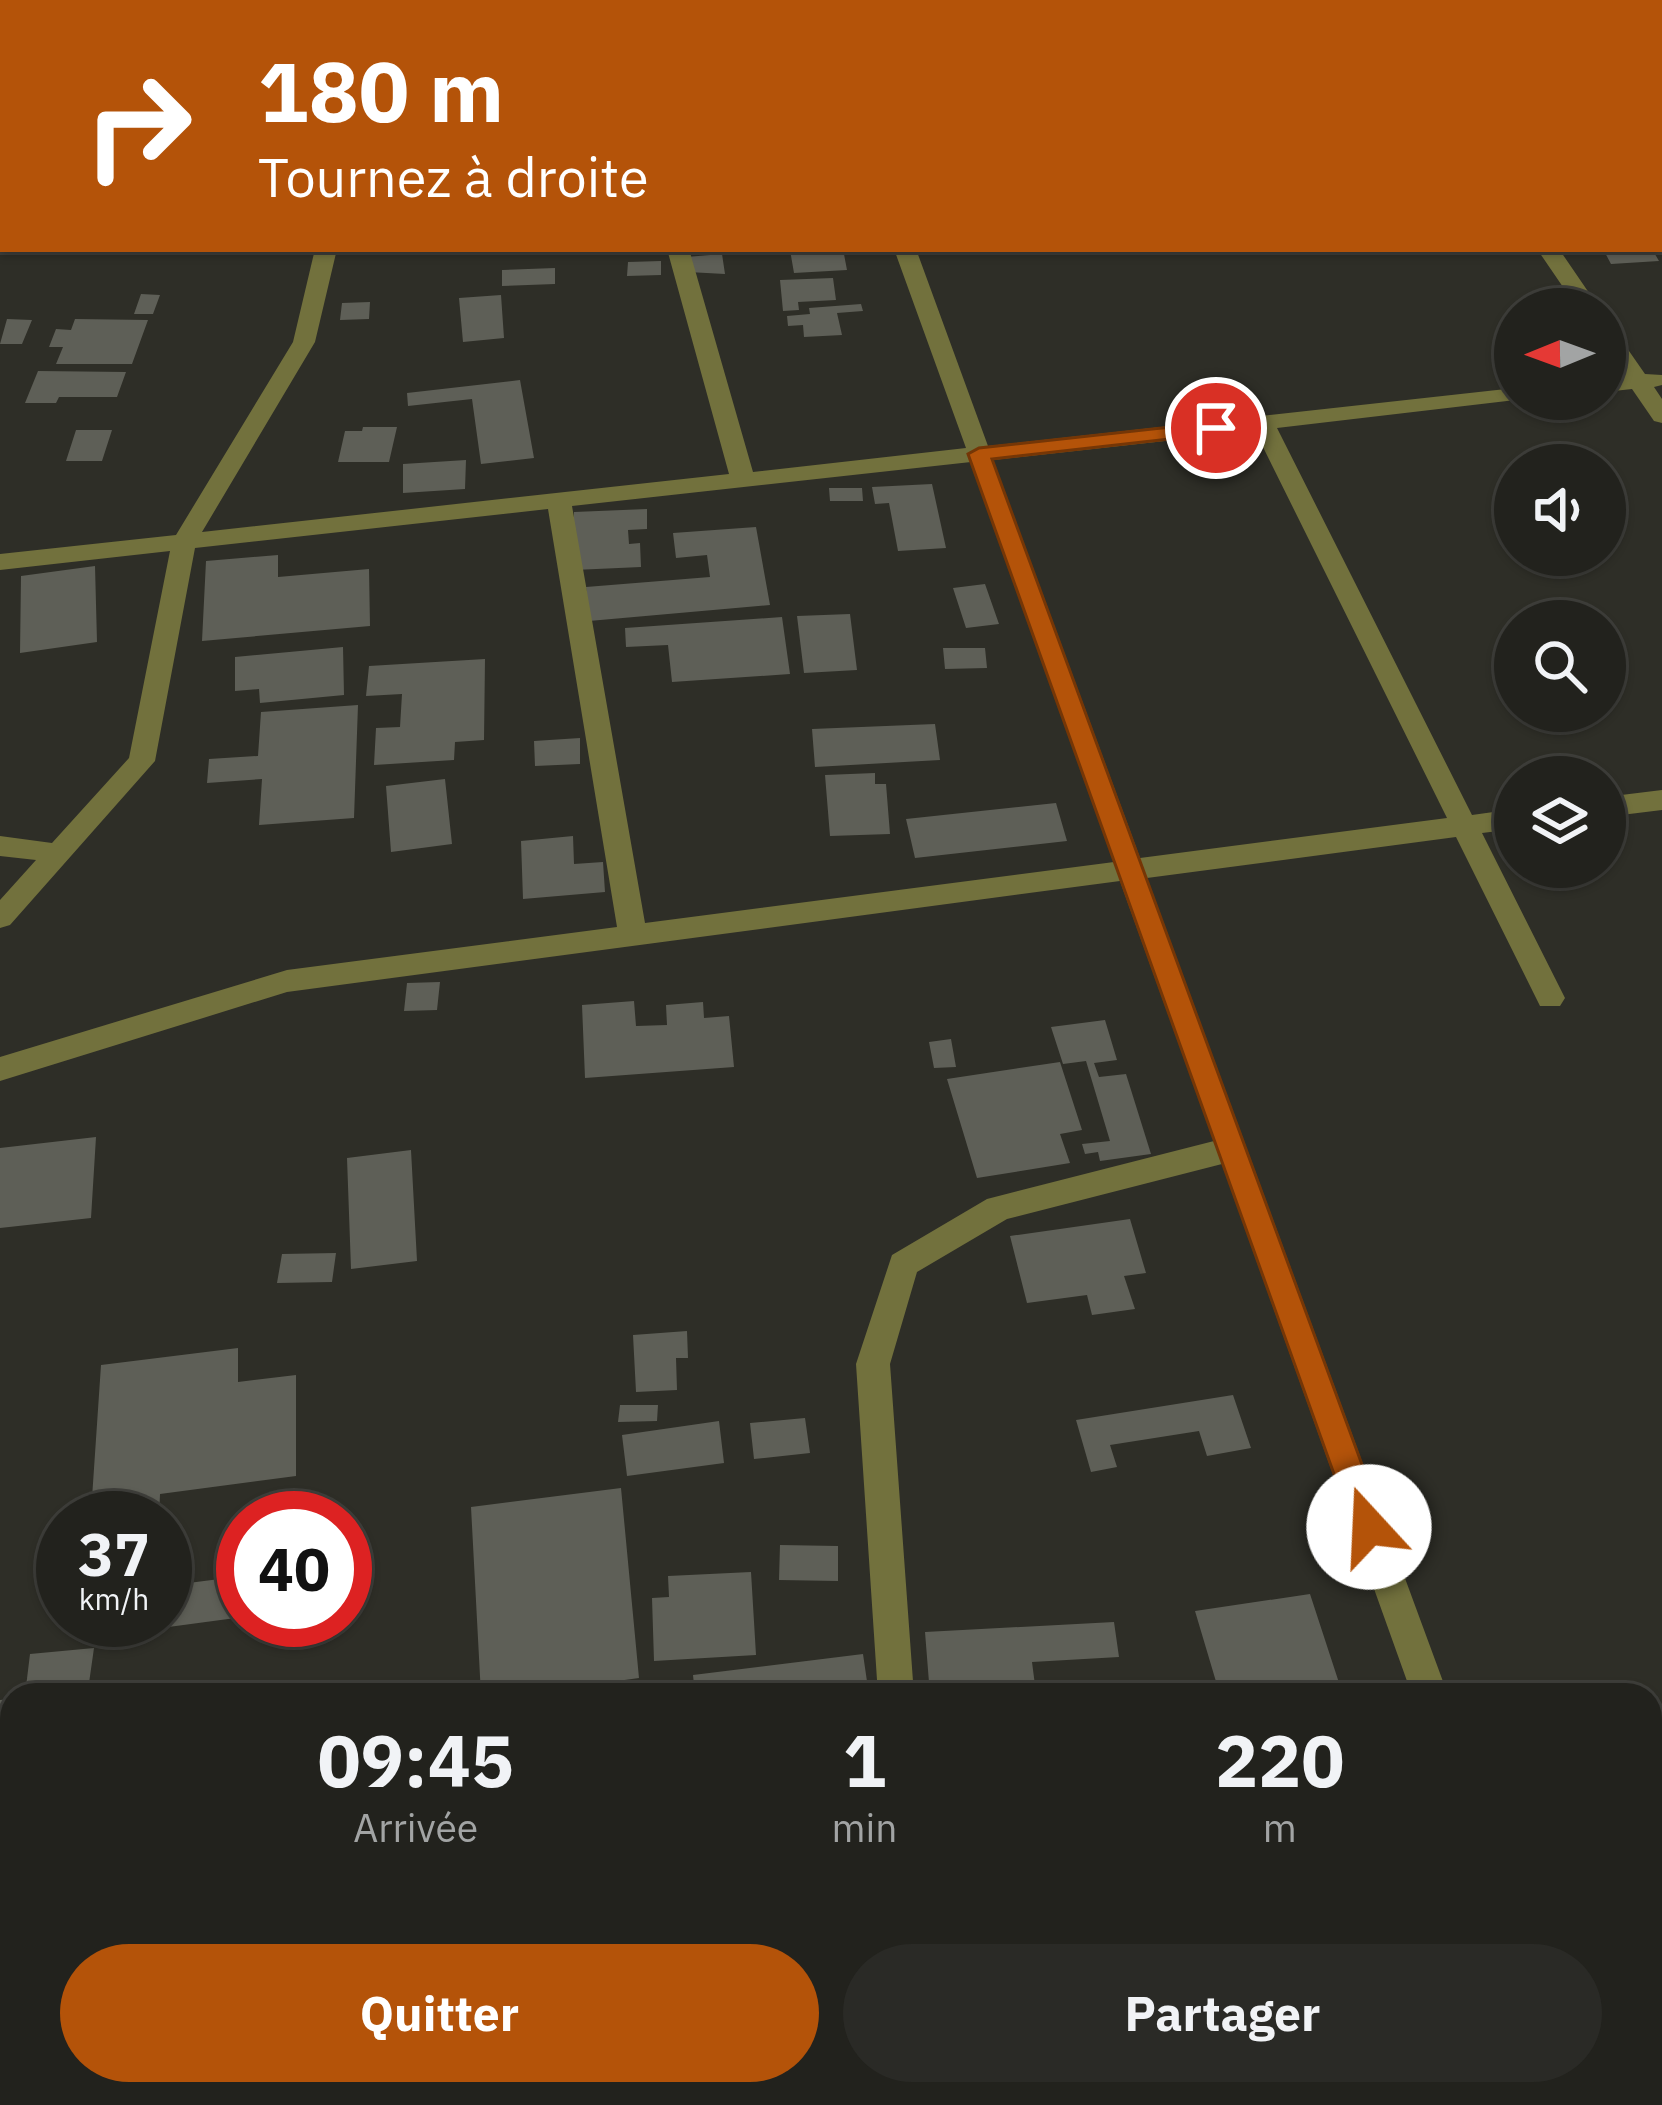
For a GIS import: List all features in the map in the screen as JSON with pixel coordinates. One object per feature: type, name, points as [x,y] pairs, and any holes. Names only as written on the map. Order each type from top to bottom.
[{"type":"street","points":[[0,918],[142,761],[184,542],[304,342],[325,252]]},
{"type":"street","points":[[679,252],[742,480]]},
{"type":"street","points":[[906,252],[1426,1683]]},
{"type":"street","points":[[1550,252],[1575,288]]},
{"type":"street","points":[[1626,354],[1650,380],[1662,416]]},
{"type":"street","points":[[0,562],[1494,397]]},
{"type":"street","points":[[1263,423],[1550,998]]},
{"type":"street","points":[[559,501],[634,936]]},
{"type":"street","points":[[1626,804],[1662,800]]},
{"type":"street","points":[[0,1069],[287,981],[1494,822]]},
{"type":"street","points":[[0,846],[55,853]]},
{"type":"street","points":[[895,1683],[873,1364],[903,1264],[998,1208],[1232,1149]]},
{"type":"building","points":[[790,252],[844,252],[847,270],[794,273]]},
{"type":"building","points":[[1605,252],[1654,252],[1659,261],[1611,264]]},
{"type":"building","points":[[722,254],[725,274],[688,272],[686,257]]},
{"type":"building","points":[[661,261],[661,275],[627,276],[628,262]]},
{"type":"building","points":[[555,268],[555,284],[502,286],[502,270]]},
{"type":"building","points":[[833,278],[836,300],[798,302],[799,310],[783,311],[780,280]]},
{"type":"building","points":[[141,294],[160,295],[153,314],[134,314]]},
{"type":"building","points":[[501,295],[504,338],[463,342],[459,298]]},
{"type":"building","points":[[370,302],[369,319],[340,320],[342,303]]},
{"type":"building","points":[[861,304],[863,311],[837,313],[842,335],[804,337],[803,325],[788,326],[787,316],[810,314],[809,308]]},
{"type":"building","points":[[7,319],[32,320],[22,344],[0,344]]},
{"type":"building","points":[[75,319],[148,320],[132,364],[56,364],[63,347],[49,347],[56,329],[71,330]]},
{"type":"building","points":[[38,371],[126,372],[117,397],[59,397],[56,403],[25,403]]},
{"type":"building","points":[[520,380],[534,458],[481,464],[472,399],[408,406],[407,393]]},
{"type":"building","points":[[363,427],[397,427],[389,462],[338,462],[345,431],[362,431]]},
{"type":"building","points":[[76,430],[112,430],[102,461],[66,461]]},
{"type":"building","points":[[466,460],[465,489],[403,493],[403,464]]},
{"type":"building","points":[[932,484],[946,548],[898,551],[889,503],[875,504],[872,487]]},
{"type":"building","points":[[829,488],[862,488],[863,501],[830,501]]},
{"type":"building","points":[[647,509],[647,529],[628,530],[629,544],[640,543],[641,567],[574,570],[574,512]]},
{"type":"building","points":[[756,527],[770,605],[589,621],[586,587],[710,577],[707,555],[676,558],[673,533]]},
{"type":"building","points":[[278,555],[278,577],[369,569],[370,626],[202,641],[206,561]]},
{"type":"building","points":[[95,566],[97,642],[20,653],[21,576]]},
{"type":"building","points":[[985,584],[999,624],[966,628],[953,588]]},
{"type":"building","points":[[850,614],[857,670],[804,673],[797,616]]},
{"type":"building","points":[[782,617],[790,674],[672,682],[668,645],[626,647],[625,628]]},
{"type":"building","points":[[343,647],[344,695],[260,703],[259,689],[235,691],[235,657]]},
{"type":"building","points":[[943,648],[985,648],[987,668],[945,669]]},
{"type":"building","points":[[485,659],[484,740],[455,742],[454,760],[374,765],[376,728],[400,727],[402,694],[366,696],[369,666]]},
{"type":"building","points":[[358,705],[354,818],[259,825],[262,779],[207,783],[209,759],[258,756],[261,712]]},
{"type":"building","points":[[935,724],[940,760],[815,767],[812,729]]},
{"type":"building","points":[[580,738],[580,764],[535,766],[534,741]]},
{"type":"building","points":[[875,773],[875,784],[886,784],[890,834],[830,836],[825,775]]},
{"type":"building","points":[[445,779],[452,844],[391,852],[386,786]]},
{"type":"building","points":[[1056,803],[1067,841],[915,858],[906,819]]},
{"type":"building","points":[[573,836],[574,864],[603,862],[605,892],[523,899],[521,841]]},
{"type":"building","points":[[440,982],[437,1010],[404,1011],[407,983]]},
{"type":"building","points":[[634,1001],[636,1026],[667,1025],[666,1005],[703,1002],[704,1018],[729,1016],[734,1067],[585,1078],[582,1005]]},
{"type":"building","points":[[1105,1020],[1117,1060],[1094,1063],[1099,1077],[1126,1074],[1151,1154],[1100,1161],[1098,1152],[1085,1154],[1082,1144],[1110,1141],[1086,1061],[1063,1064],[1051,1027]]},
{"type":"building","points":[[951,1039],[956,1067],[934,1068],[929,1042]]},
{"type":"building","points":[[1060,1062],[1082,1130],[1060,1134],[1070,1163],[977,1178],[947,1079]]},
{"type":"building","points":[[96,1137],[91,1218],[0,1228],[0,1148]]},
{"type":"building","points":[[411,1150],[417,1261],[351,1269],[347,1158]]},
{"type":"building","points":[[1130,1219],[1146,1273],[1124,1276],[1135,1309],[1092,1315],[1087,1295],[1027,1303],[1010,1236]]},
{"type":"building","points":[[336,1253],[332,1282],[277,1283],[282,1254]]},
{"type":"building","points":[[687,1331],[688,1358],[676,1358],[677,1390],[636,1392],[633,1335]]},
{"type":"building","points":[[238,1348],[238,1382],[296,1375],[296,1476],[183,1491],[92,1491],[101,1365]]},
{"type":"building","points":[[1233,1395],[1251,1448],[1207,1456],[1199,1431],[1110,1445],[1117,1467],[1091,1472],[1076,1420]]},
{"type":"building","points":[[620,1405],[658,1405],[657,1421],[618,1422]]},
{"type":"building","points":[[805,1418],[810,1453],[754,1459],[750,1423]]},
{"type":"building","points":[[719,1421],[724,1463],[627,1476],[622,1435]]},
{"type":"building","points":[[621,1488],[639,1678],[603,1683],[480,1683],[471,1507]]},
{"type":"building","points":[[780,1545],[838,1546],[838,1581],[779,1580]]},
{"type":"building","points":[[751,1572],[756,1655],[654,1661],[652,1598],[669,1597],[668,1576]]},
{"type":"building","points":[[216,1579],[216,1621],[192,1624],[192,1583]]},
{"type":"building","points":[[1310,1594],[1339,1683],[1216,1683],[1195,1611]]},
{"type":"building","points":[[1114,1622],[1119,1657],[1032,1662],[1035,1683],[929,1683],[925,1632]]},
{"type":"building","points":[[94,1648],[89,1683],[26,1683],[30,1654]]},
{"type":"building","points":[[863,1654],[867,1683],[694,1683],[693,1675]]},
{"type":"route","points":[[1216,428],[979,454],[1369,1527]]}]
